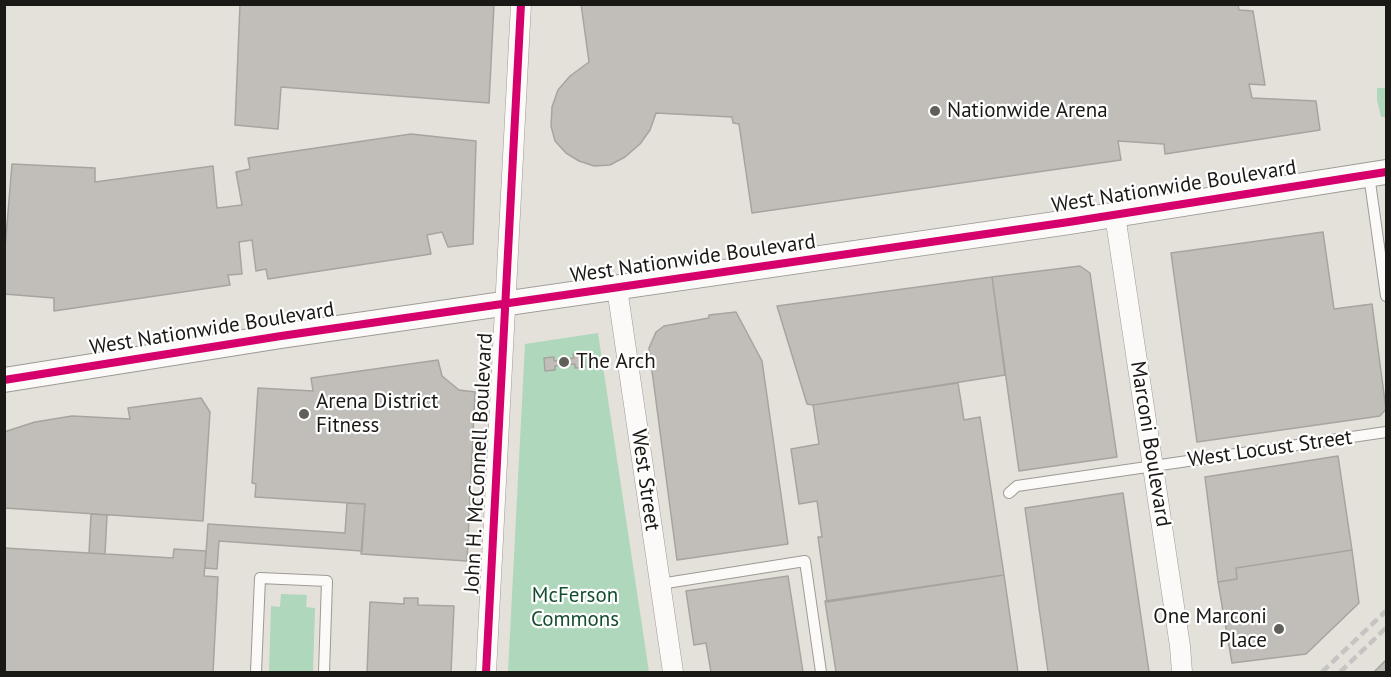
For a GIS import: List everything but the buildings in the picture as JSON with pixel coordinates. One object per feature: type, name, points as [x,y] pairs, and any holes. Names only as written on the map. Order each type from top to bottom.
[{"type":"street","name":"John H. McConnell Boulevard","points":[[486,672],[521,4]]},
{"type":"street","name":"West Nationwide Boulevard","points":[[4,380],[281,336],[1115,215],[1378,173]]},
{"type":"street","name":"Marconi Boulevard","points":[[1115,215],[1182,672]]},
{"type":"street","name":"West Street","points":[[617,288],[673,672]]},
{"type":"lane","points":[[1378,173],[1386,296]]},
{"type":"lane","name":"West Locust Street","points":[[1010,493],[1017,486],[1386,432]]},
{"type":"lane","points":[[660,584],[805,561],[821,672]]},
{"type":"lane","points":[[256,672],[260,578],[327,580],[324,672]]},
{"type":"green space","points":[[1377,88],[1386,88],[1386,117],[1381,117]]},
{"type":"green space","name":"McFerson Commons","points":[[598,333],[649,672],[508,672],[525,344]]},
{"type":"green space","points":[[281,594],[307,595],[306,607],[315,608],[313,672],[269,672],[271,606],[280,607]]},
{"type":"railway","points":[[1322,672],[1386,611]]},
{"type":"railway","points":[[1340,672],[1386,628]]},
{"type":"cycle path","points":[[486,672],[521,4]]},
{"type":"cycle path","points":[[4,380],[281,336],[1069,222],[1386,172]]},
{"type":"place","name":"Nationwide Arena","points":[[935,111]]},
{"type":"place","name":"The Arch","points":[[564,362]]},
{"type":"place","name":"Arena District Fitness","points":[[304,414]]},
{"type":"place","name":"One Marconi Place","points":[[1279,629]]}]
